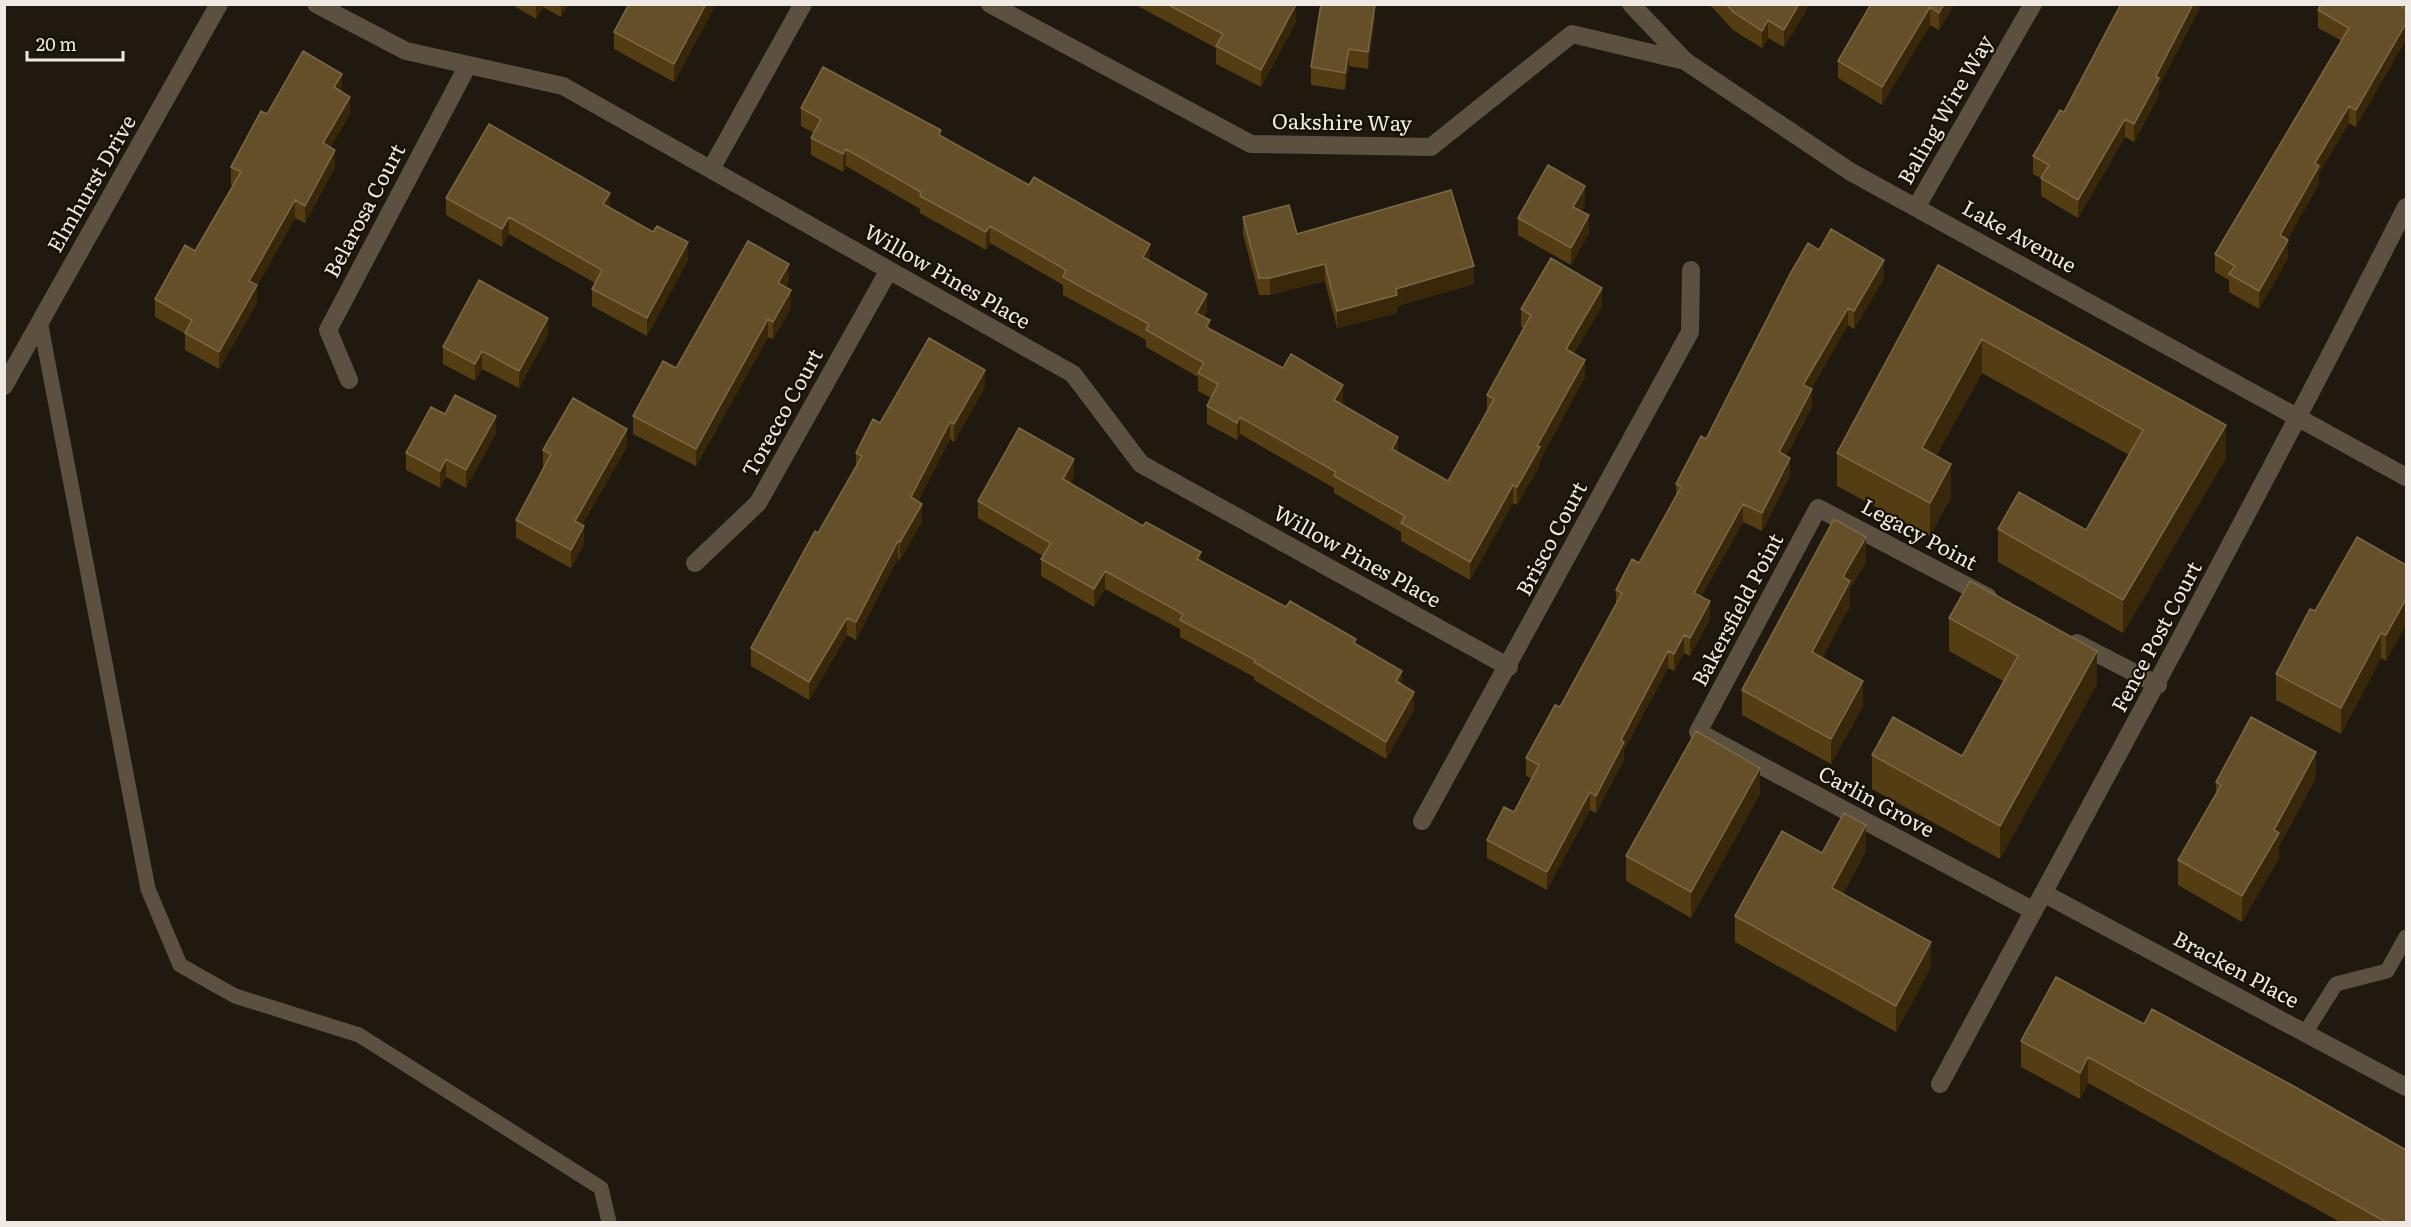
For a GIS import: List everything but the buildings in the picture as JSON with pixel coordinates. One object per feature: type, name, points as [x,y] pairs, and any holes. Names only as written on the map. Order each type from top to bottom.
[{"type":"street","name":"Elmhurst Drive","points":[[4,386],[219,4]]},
{"type":"street","name":"Willow Pines Place","points":[[316,4],[406,51],[563,86],[1073,374],[1142,464],[1509,667]]},
{"type":"street","points":[[711,169],[803,4]]},
{"type":"street","name":"Oakshire Way","points":[[990,4],[1251,144],[1431,147],[1572,34],[1685,62]]},
{"type":"street","name":"Lake Avenue","points":[[1631,4],[1685,62],[1851,172],[1917,206],[2406,477]]},
{"type":"street","name":"Baling Wire Way","points":[[1917,206],[2033,4]]},
{"type":"street","name":"Belarosa Court","points":[[349,380],[328,330],[468,65]]},
{"type":"street","name":"Fence Post Court","points":[[1940,1084],[2158,685],[2299,419],[2406,207]]},
{"type":"street","name":"Torecco Court","points":[[695,563],[758,503],[889,270]]},
{"type":"street","name":"Brisco Court","points":[[1422,821],[1509,667],[1689,332],[1691,270]]},
{"type":"street","name":"Legacy Point","points":[[1818,508],[2001,604]]},
{"type":"street","name":"Bakersfield Point","points":[[1698,732],[1818,508]]},
{"type":"street","points":[[2064,636],[2158,685]]},
{"type":"street","name":"Carlin Grove","points":[[1698,732],[2034,911]]},
{"type":"street","name":"Bracken Place","points":[[2043,893],[2406,1087]]},
{"type":"lane","points":[[40,321],[148,889],[180,965],[236,996],[359,1035],[601,1188],[609,1222]]},
{"type":"lane","points":[[2305,1033],[2336,984],[2387,971],[2406,938]]}]
